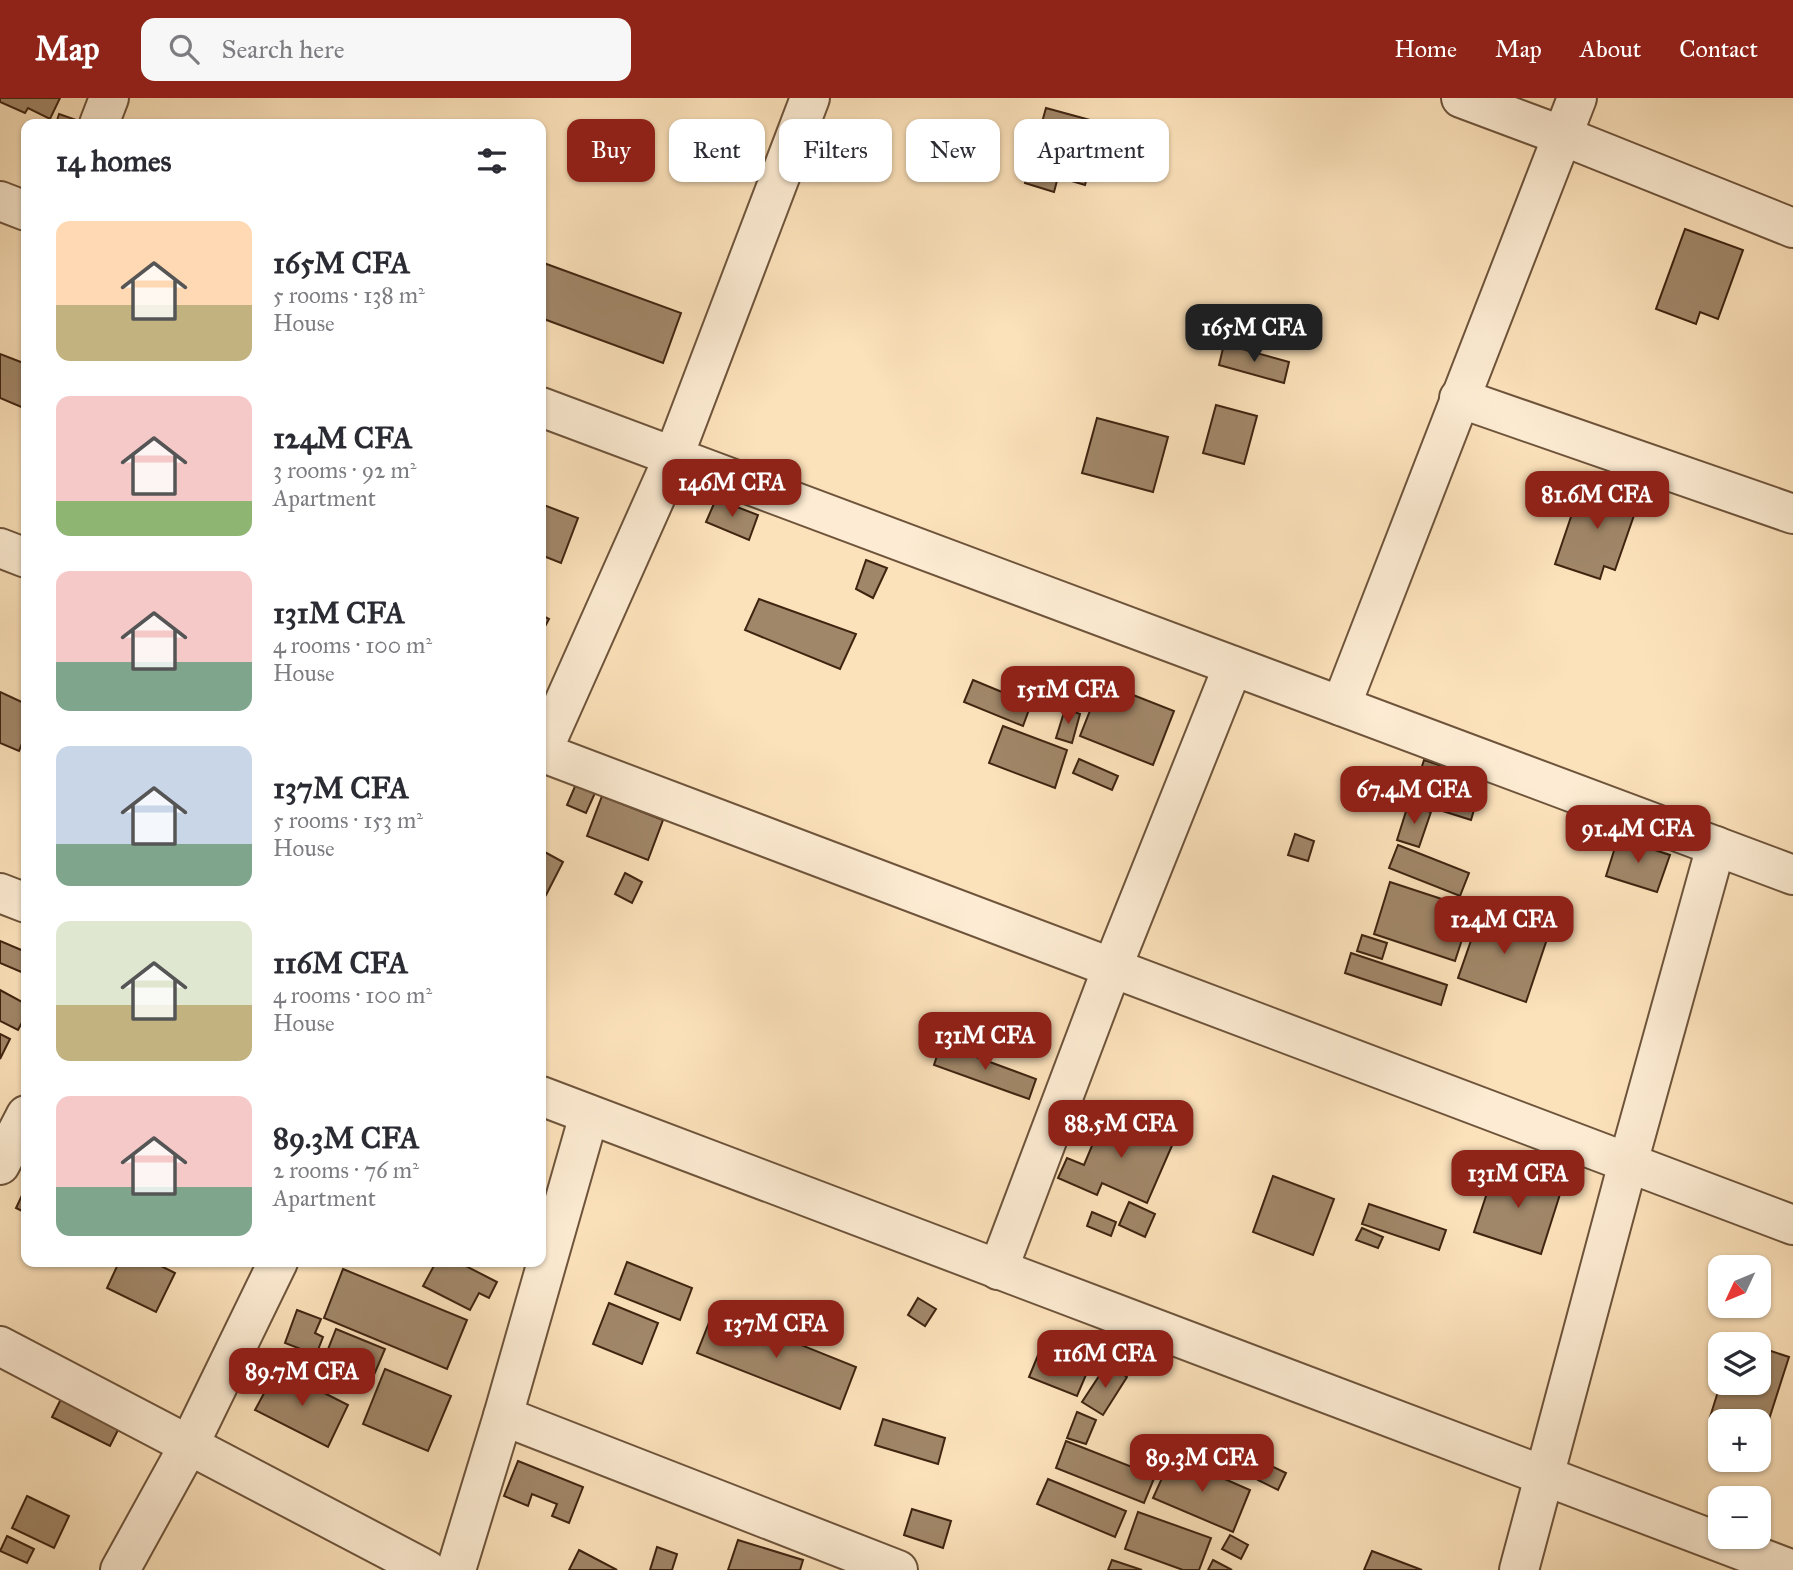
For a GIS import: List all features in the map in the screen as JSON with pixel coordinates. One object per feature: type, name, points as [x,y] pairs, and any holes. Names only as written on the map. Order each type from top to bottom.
[{"type":"street","points":[[101,119],[109,98]]},
{"type":"street","points":[[546,742],[673,458],[810,98]]},
{"type":"street","points":[[1461,98],[1793,229]]},
{"type":"street","points":[[1340,706],[1577,98]]},
{"type":"street","points":[[0,201],[21,209]]},
{"type":"street","points":[[1459,398],[1793,514]]},
{"type":"street","points":[[546,409],[1793,875]]},
{"type":"street","points":[[0,548],[21,556]]},
{"type":"street","points":[[998,1270],[1112,968],[1233,666]]},
{"type":"street","points":[[546,755],[1793,1225]]},
{"type":"street","points":[[1519,1570],[1628,1163],[1717,846]]},
{"type":"street","points":[[0,893],[21,901]]},
{"type":"street","points":[[546,1099],[1793,1570]]},
{"type":"street","points":[[546,1266],[589,1115]]},
{"type":"street","points":[[0,1165],[21,1125]]},
{"type":"street","points":[[120,1570],[189,1445],[276,1267]]},
{"type":"street","points":[[456,1570],[546,1267]]},
{"type":"street","points":[[0,1346],[427,1570]]},
{"type":"street","points":[[503,1416],[898,1570]]},
{"type":"building","points":[[0,98],[60,98],[50,119],[28,108],[25,113],[0,102]]},
{"type":"building","points":[[1046,108],[1086,119],[1043,119]]},
{"type":"building","points":[[59,114],[73,119],[58,119]]},
{"type":"building","points":[[1025,182],[1057,182],[1054,192]]},
{"type":"building","points":[[1685,229],[1743,250],[1718,319],[1700,312],[1696,324],[1656,309]]},
{"type":"building","points":[[546,264],[681,313],[663,363],[546,320]]},
{"type":"building","points":[[1224,344],[1289,362],[1284,383],[1219,365]]},
{"type":"building","points":[[0,354],[21,362],[21,407],[0,398]]},
{"type":"building","points":[[1216,405],[1257,416],[1244,464],[1203,453]]},
{"type":"building","points":[[1097,418],[1168,437],[1153,492],[1082,473]]},
{"type":"building","points":[[1578,480],[1639,501],[1615,570],[1604,566],[1600,579],[1555,564],[1575,505],[1596,512],[1599,503],[1573,494]]},
{"type":"building","points":[[716,499],[758,515],[749,540],[706,522]]},
{"type":"building","points":[[546,506],[578,518],[561,563],[546,557]]},
{"type":"building","points":[[866,560],[887,568],[873,598],[856,589]]},
{"type":"building","points":[[759,599],[856,634],[840,669],[745,630]]},
{"type":"building","points":[[973,680],[1031,704],[1023,726],[964,702]]},
{"type":"building","points":[[0,692],[21,702],[21,746],[19,751],[0,743]]},
{"type":"building","points":[[1128,693],[1174,711],[1153,765],[1080,736],[1095,698],[1122,709]]},
{"type":"building","points":[[1065,709],[1080,714],[1072,743],[1056,738]]},
{"type":"building","points":[[1003,726],[1067,750],[1055,788],[989,763]]},
{"type":"building","points":[[1079,759],[1118,776],[1112,790],[1073,773]]},
{"type":"building","points":[[1424,760],[1483,780],[1471,820],[1411,801]]},
{"type":"building","points":[[576,784],[595,793],[586,813],[567,805]]},
{"type":"building","points":[[602,796],[663,820],[648,860],[587,836]]},
{"type":"building","points":[[1408,805],[1431,812],[1419,847],[1397,840]]},
{"type":"building","points":[[1295,834],[1314,841],[1308,861],[1288,855]]},
{"type":"building","points":[[1618,838],[1670,855],[1657,892],[1606,876]]},
{"type":"building","points":[[1398,845],[1469,873],[1460,896],[1389,868]]},
{"type":"building","points":[[546,853],[563,862],[546,895]]},
{"type":"building","points":[[625,873],[642,882],[632,903],[615,894]]},
{"type":"building","points":[[1390,882],[1472,909],[1455,961],[1374,934]]},
{"type":"building","points":[[1482,909],[1549,933],[1526,1002],[1458,978]]},
{"type":"building","points":[[1362,935],[1387,943],[1382,959],[1357,951]]},
{"type":"building","points":[[0,941],[21,950],[21,972],[0,963]]},
{"type":"building","points":[[1351,953],[1447,985],[1441,1005],[1345,973]]},
{"type":"building","points":[[0,990],[21,1001],[21,1024],[18,1030],[0,1021]]},
{"type":"building","points":[[0,1034],[10,1039],[0,1059]]},
{"type":"building","points":[[941,1044],[1036,1079],[1029,1099],[934,1065]]},
{"type":"building","points":[[1106,1112],[1174,1141],[1147,1203],[1102,1183],[1097,1195],[1058,1178],[1067,1158],[1084,1165]]},
{"type":"building","points":[[1496,1166],[1562,1188],[1541,1254],[1474,1232]]},
{"type":"building","points":[[1273,1176],[1334,1199],[1313,1255],[1253,1232]]},
{"type":"building","points":[[21,1198],[21,1210],[16,1208]]},
{"type":"building","points":[[1129,1202],[1155,1214],[1145,1237],[1119,1225]]},
{"type":"building","points":[[1369,1204],[1446,1230],[1439,1250],[1362,1224]]},
{"type":"building","points":[[1092,1212],[1116,1222],[1111,1236],[1087,1226]]},
{"type":"building","points":[[1362,1228],[1383,1237],[1378,1248],[1356,1240]]},
{"type":"building","points":[[627,1262],[692,1288],[680,1320],[615,1294]]},
{"type":"building","points":[[117,1267],[163,1267],[175,1273],[156,1312],[107,1288]]},
{"type":"building","points":[[433,1267],[468,1267],[497,1282],[489,1298],[479,1293],[470,1310],[423,1286]]},
{"type":"building","points":[[343,1269],[467,1320],[447,1369],[324,1318]]},
{"type":"building","points":[[918,1298],[936,1309],[925,1326],[908,1315]]},
{"type":"building","points":[[609,1303],[658,1323],[642,1364],[593,1344]]},
{"type":"building","points":[[297,1310],[321,1319],[315,1333],[323,1337],[316,1355],[285,1343]]},
{"type":"building","points":[[714,1310],[856,1367],[840,1409],[697,1353]]},
{"type":"building","points":[[336,1329],[385,1349],[371,1382],[323,1362]]},
{"type":"building","points":[[1043,1343],[1091,1363],[1077,1396],[1029,1377]]},
{"type":"building","points":[[1771,1351],[1789,1357],[1771,1413],[1771,1409],[1713,1409],[1717,1395],[1771,1395]]},
{"type":"building","points":[[1107,1364],[1127,1377],[1103,1415],[1082,1402]]},
{"type":"building","points":[[277,1369],[348,1405],[328,1447],[255,1410]]},
{"type":"building","points":[[385,1369],[451,1396],[428,1451],[363,1424]]},
{"type":"building","points":[[71,1379],[129,1408],[110,1446],[52,1417]]},
{"type":"building","points":[[1077,1412],[1096,1420],[1086,1444],[1067,1438]]},
{"type":"building","points":[[883,1419],[945,1438],[938,1464],[875,1445]]},
{"type":"building","points":[[1066,1441],[1155,1476],[1144,1503],[1056,1468]]},
{"type":"building","points":[[1172,1456],[1250,1490],[1233,1532],[1153,1498]]},
{"type":"building","points":[[518,1461],[583,1487],[569,1523],[552,1516],[557,1504],[532,1494],[528,1506],[504,1496]]},
{"type":"building","points":[[1267,1464],[1286,1473],[1278,1490],[1258,1480]]},
{"type":"building","points":[[1048,1479],[1126,1511],[1115,1537],[1037,1504]]},
{"type":"building","points":[[27,1496],[69,1516],[54,1548],[12,1528]]},
{"type":"building","points":[[912,1509],[951,1521],[943,1548],[904,1535]]},
{"type":"building","points":[[1138,1512],[1211,1538],[1199,1570],[1183,1570],[1125,1549]]},
{"type":"building","points":[[1230,1535],[1248,1545],[1241,1559],[1222,1549]]},
{"type":"building","points":[[7,1536],[34,1549],[27,1563],[0,1551]]},
{"type":"building","points":[[738,1540],[803,1560],[800,1570],[728,1570]]},
{"type":"building","points":[[657,1547],[677,1554],[672,1570],[650,1570]]},
{"type":"building","points":[[579,1550],[617,1570],[569,1570]]},
{"type":"building","points":[[1372,1551],[1422,1570],[1364,1570]]},
{"type":"building","points":[[1112,1560],[1142,1570],[1108,1570]]},
{"type":"building","points":[[1213,1560],[1232,1570],[1208,1570]]}]
